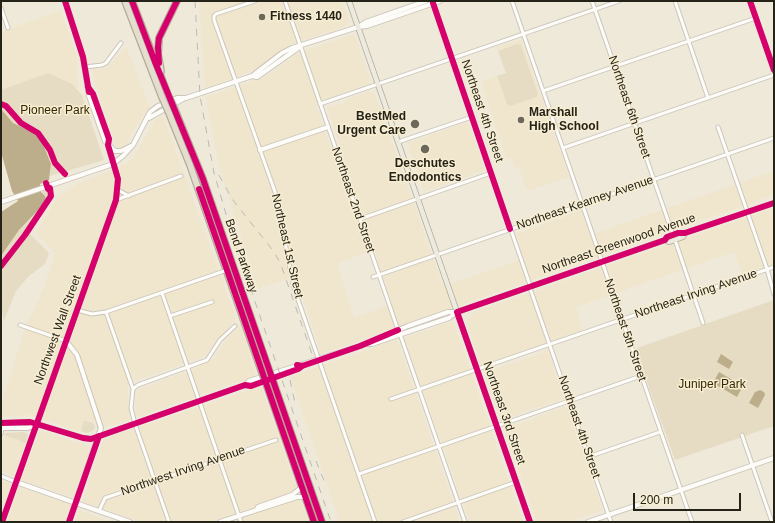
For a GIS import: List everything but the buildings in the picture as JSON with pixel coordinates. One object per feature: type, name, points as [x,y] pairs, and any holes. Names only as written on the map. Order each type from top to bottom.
[{"type":"highway","name":"Bend Parkway","points":[[125,1],[190,165],[314,522]]},
{"type":"highway","name":"Bend Parkway","points":[[132,1],[164,85],[203,179],[322,522]]},
{"type":"highway","points":[[164,85],[158,47],[162,30],[177,1]]},
{"type":"main road","name":"Northwest Wall Street","points":[[2,522],[116,200],[118,190],[118,179],[108,144],[103,136],[91,100],[85,67],[65,1]]},
{"type":"main road","name":"Northeast 3rd Street","points":[[349,1],[530,522]]},
{"type":"main road","points":[[1,202],[113,164],[133,145],[149,118],[186,98],[252,76],[257,77],[265,73],[284,57],[301,46],[358,27],[371,20],[426,1]]},
{"type":"main road","points":[[358,27],[367,26],[432,2],[440,1]]},
{"type":"main road","points":[[750,1],[774,70]]},
{"type":"main road","name":"Northwest Wall Street","points":[[88,87],[93,94],[109,139],[108,144]]},
{"type":"main road","points":[[91,100],[99,112]]},
{"type":"main road","points":[[260,150],[328,127]]},
{"type":"main road","points":[[108,144],[118,152],[133,145]]},
{"type":"main road","name":"Northeast Greenwood Avenue","points":[[1,423],[30,422],[83,438],[99,436],[199,401],[245,386],[251,386],[275,375],[298,370],[302,366],[319,359],[399,332],[448,312],[457,312],[666,240],[668,237],[673,235],[682,232],[685,233],[774,203]]},
{"type":"main road","name":"Northeast Greenwood Avenue","points":[[666,240],[669,242],[683,238],[685,233]]},
{"type":"main road","points":[[66,341],[74,349],[102,428],[69,522]]},
{"type":"main road","points":[[2,428],[28,428],[36,425]]},
{"type":"main road","points":[[588,522],[774,458]]},
{"type":"main road","points":[[16,482],[130,522]]},
{"type":"main road","points":[[258,509],[258,507],[292,495],[302,487]]},
{"type":"main road","points":[[220,522],[297,497],[305,497]]},
{"type":"street","name":"Northeast 1st Street","points":[[255,1],[214,16],[277,201],[294,288],[375,522]]},
{"type":"street","name":"Northeast 2nd Street","points":[[285,1],[418,390],[465,522]]},
{"type":"street","name":"Northeast 5th Street","points":[[512,1],[692,522]]},
{"type":"street","name":"Northeast 6th Street","points":[[592,1],[673,235]]},
{"type":"street","points":[[320,104],[619,1]]},
{"type":"street","points":[[675,1],[708,98]]},
{"type":"street","name":"Northeast 4th Street","points":[[432,2],[611,522]]},
{"type":"street","points":[[1,10],[8,28]]},
{"type":"street","points":[[543,91],[615,68],[756,18]]},
{"type":"street","points":[[85,67],[102,66],[121,43]]},
{"type":"street","points":[[563,148],[774,75]]},
{"type":"street","points":[[398,142],[472,117]]},
{"type":"street","points":[[718,127],[774,294]]},
{"type":"street","name":"Northeast Kearney Avenue","points":[[373,277],[774,138]]},
{"type":"street","points":[[360,219],[491,173]]},
{"type":"street","points":[[116,200],[181,176]]},
{"type":"street","points":[[118,190],[129,196]]},
{"type":"street","points":[[675,240],[703,323]]},
{"type":"street","name":"Northeast Irving Avenue","points":[[391,399],[774,267]]},
{"type":"street","points":[[77,310],[92,314],[106,312],[227,270]]},
{"type":"street","points":[[162,293],[241,522]]},
{"type":"street","points":[[170,316],[212,302]]},
{"type":"street","points":[[106,312],[133,389],[131,408],[135,424],[170,522]]},
{"type":"street","points":[[20,325],[66,341]]},
{"type":"street","points":[[133,389],[138,385],[207,360],[220,340],[235,326]]},
{"type":"street","points":[[359,474],[641,376]]},
{"type":"street","points":[[1,434],[2,428]]},
{"type":"street","points":[[588,457],[660,432]]},
{"type":"street","points":[[742,435],[772,522]]},
{"type":"street","name":"Northwest Irving Avenue","points":[[99,511],[105,498],[276,440]]},
{"type":"street","points":[[1,476],[16,482]]},
{"type":"street","points":[[403,522],[516,482]]},
{"type":"shaded area","points":[[199,1],[342,1],[349,22],[335,30],[292,44],[276,53],[268,62],[255,70],[205,89]]},
{"type":"shaded area","points":[[60,11],[77,54],[78,89],[48,73],[1,90],[1,32]]},
{"type":"shaded area","points":[[349,35],[353,35],[356,39],[370,80],[369,84],[315,103],[368,252],[337,264],[354,318],[392,304],[327,107],[343,104],[348,99],[370,91],[375,94],[443,286],[523,259],[514,235],[582,210],[590,235],[774,171],[774,195],[321,354],[296,276],[258,289],[219,166],[206,97],[261,78],[271,73],[295,55]]},
{"type":"shaded area","name":"Marshall High School","points":[[521,39],[569,177],[527,191],[519,167],[515,168],[511,158],[507,159],[481,82],[506,73],[497,47]]},
{"type":"shaded area","points":[[126,46],[150,108],[137,124],[125,146],[120,148],[116,146],[94,80],[93,70],[107,68]]},
{"type":"shaded area","points":[[1,109],[13,123],[33,132],[39,138],[51,164],[49,180],[40,184],[41,192],[45,196],[46,200],[19,230],[1,256],[1,212],[18,201],[12,191],[1,152]]},
{"type":"shaded area","points":[[163,115],[236,319],[206,356],[140,379],[133,380],[127,385],[130,420],[97,429],[95,422],[84,419],[80,432],[32,415],[1,417],[1,404],[27,323],[42,292],[55,253],[36,233],[59,195],[73,186],[126,164],[133,158],[155,120]]},
{"type":"shaded area","points":[[468,122],[485,170],[424,192],[407,143]]},
{"type":"shaded area","points":[[774,208],[774,264],[743,275],[734,252],[576,307],[582,332],[481,365],[467,323],[474,312]]},
{"type":"shaded area","points":[[453,321],[523,522],[470,522],[404,338]]},
{"type":"shaded area","points":[[241,325],[256,376],[137,417],[135,401],[139,389],[193,369],[214,358],[228,337]]},
{"type":"shaded area","points":[[397,339],[460,522],[340,522],[290,377]]},
{"type":"shaded area","points":[[548,349],[563,399],[501,420],[485,372],[543,353],[543,351]]},
{"type":"shaded area","points":[[721,354],[733,362],[729,369],[717,362]]},
{"type":"shaded area","points":[[719,372],[743,386],[737,397],[713,383]]},
{"type":"shaded area","points":[[261,386],[308,522],[141,522],[82,501],[104,439]]},
{"type":"shaded area","points":[[760,390],[764,392],[765,395],[758,408],[749,403],[755,392]]},
{"type":"shaded area","points":[[566,406],[603,510],[567,522],[537,522],[504,429]]},
{"type":"shaded area","points":[[40,430],[92,448],[74,498],[21,480]]},
{"type":"shaded area","points":[[4,435],[26,443],[16,470],[16,475],[14,477],[1,471],[1,444]]},
{"type":"shaded area","points":[[1,481],[12,484],[1,513]]},
{"type":"shaded area","points":[[21,486],[24,489],[70,504],[71,508],[64,522],[7,522],[17,493],[17,488]]},
{"type":"shaded area","points":[[78,510],[104,519],[103,522],[74,522]]},
{"type":"green space","points":[[517,44],[521,45],[538,94],[536,97],[510,106],[507,104],[497,76],[506,73],[498,51]]},
{"type":"green space","name":"Pioneer Park","points":[[48,73],[72,84],[82,95],[104,160],[50,176],[51,164],[43,144],[33,132],[13,123],[1,109],[1,90]]},
{"type":"green space","points":[[50,188],[52,197],[30,234],[49,253],[45,264],[29,276],[16,291],[4,321],[1,304],[1,256],[19,230],[42,206],[45,196],[41,192]]},
{"type":"green space","name":"Juniper Park","points":[[774,300],[774,426],[675,460],[647,382],[637,348]]},
{"type":"green space","points":[[84,420],[93,423],[95,427],[93,431],[86,433],[81,431]]},
{"type":"green space","points":[[24,432],[28,434],[26,443],[4,435],[6,433]]},
{"type":"railway","points":[[195,1],[200,96],[214,173],[233,238],[331,522]]},
{"type":"railway","points":[[219,175],[232,199],[271,248],[280,262],[312,354]]},
{"type":"railway","points":[[290,380],[295,403]]},
{"type":"railway","points":[[316,461],[325,483]]},
{"type":"cycle path","points":[[65,1],[83,57],[89,92]]},
{"type":"cycle path","points":[[132,1],[155,62],[203,179],[322,522]]},
{"type":"cycle path","points":[[159,63],[159,38],[177,1]]},
{"type":"cycle path","points":[[750,1],[774,70]]},
{"type":"cycle path","points":[[433,3],[510,229]]},
{"type":"cycle path","points":[[2,522],[116,200],[118,179],[108,145],[109,139],[93,94],[88,87]]},
{"type":"cycle path","points":[[1,104],[6,106],[21,123],[38,133],[50,150],[55,163],[65,174]]},
{"type":"cycle path","points":[[1,266],[25,235],[51,196],[50,188],[48,189],[46,183]]},
{"type":"cycle path","points":[[199,189],[314,522]]},
{"type":"cycle path","points":[[530,522],[457,312],[665,240],[667,237],[678,233],[685,233],[774,203]]},
{"type":"cycle path","points":[[297,365],[302,366],[360,346],[398,330]]},
{"type":"cycle path","points":[[1,423],[30,422],[91,439],[245,385],[251,386],[298,369],[302,366]]},
{"type":"cycle path","points":[[69,522],[99,436]]},
{"type":"place","name":"Fitness 1440","points":[[262,17]]},
{"type":"place","name":"Marshall High School","points":[[521,120]]},
{"type":"place","name":"BestMed Urgent Care","points":[[415,124]]},
{"type":"place","name":"Deschutes Endodontics","points":[[425,149]]}]
